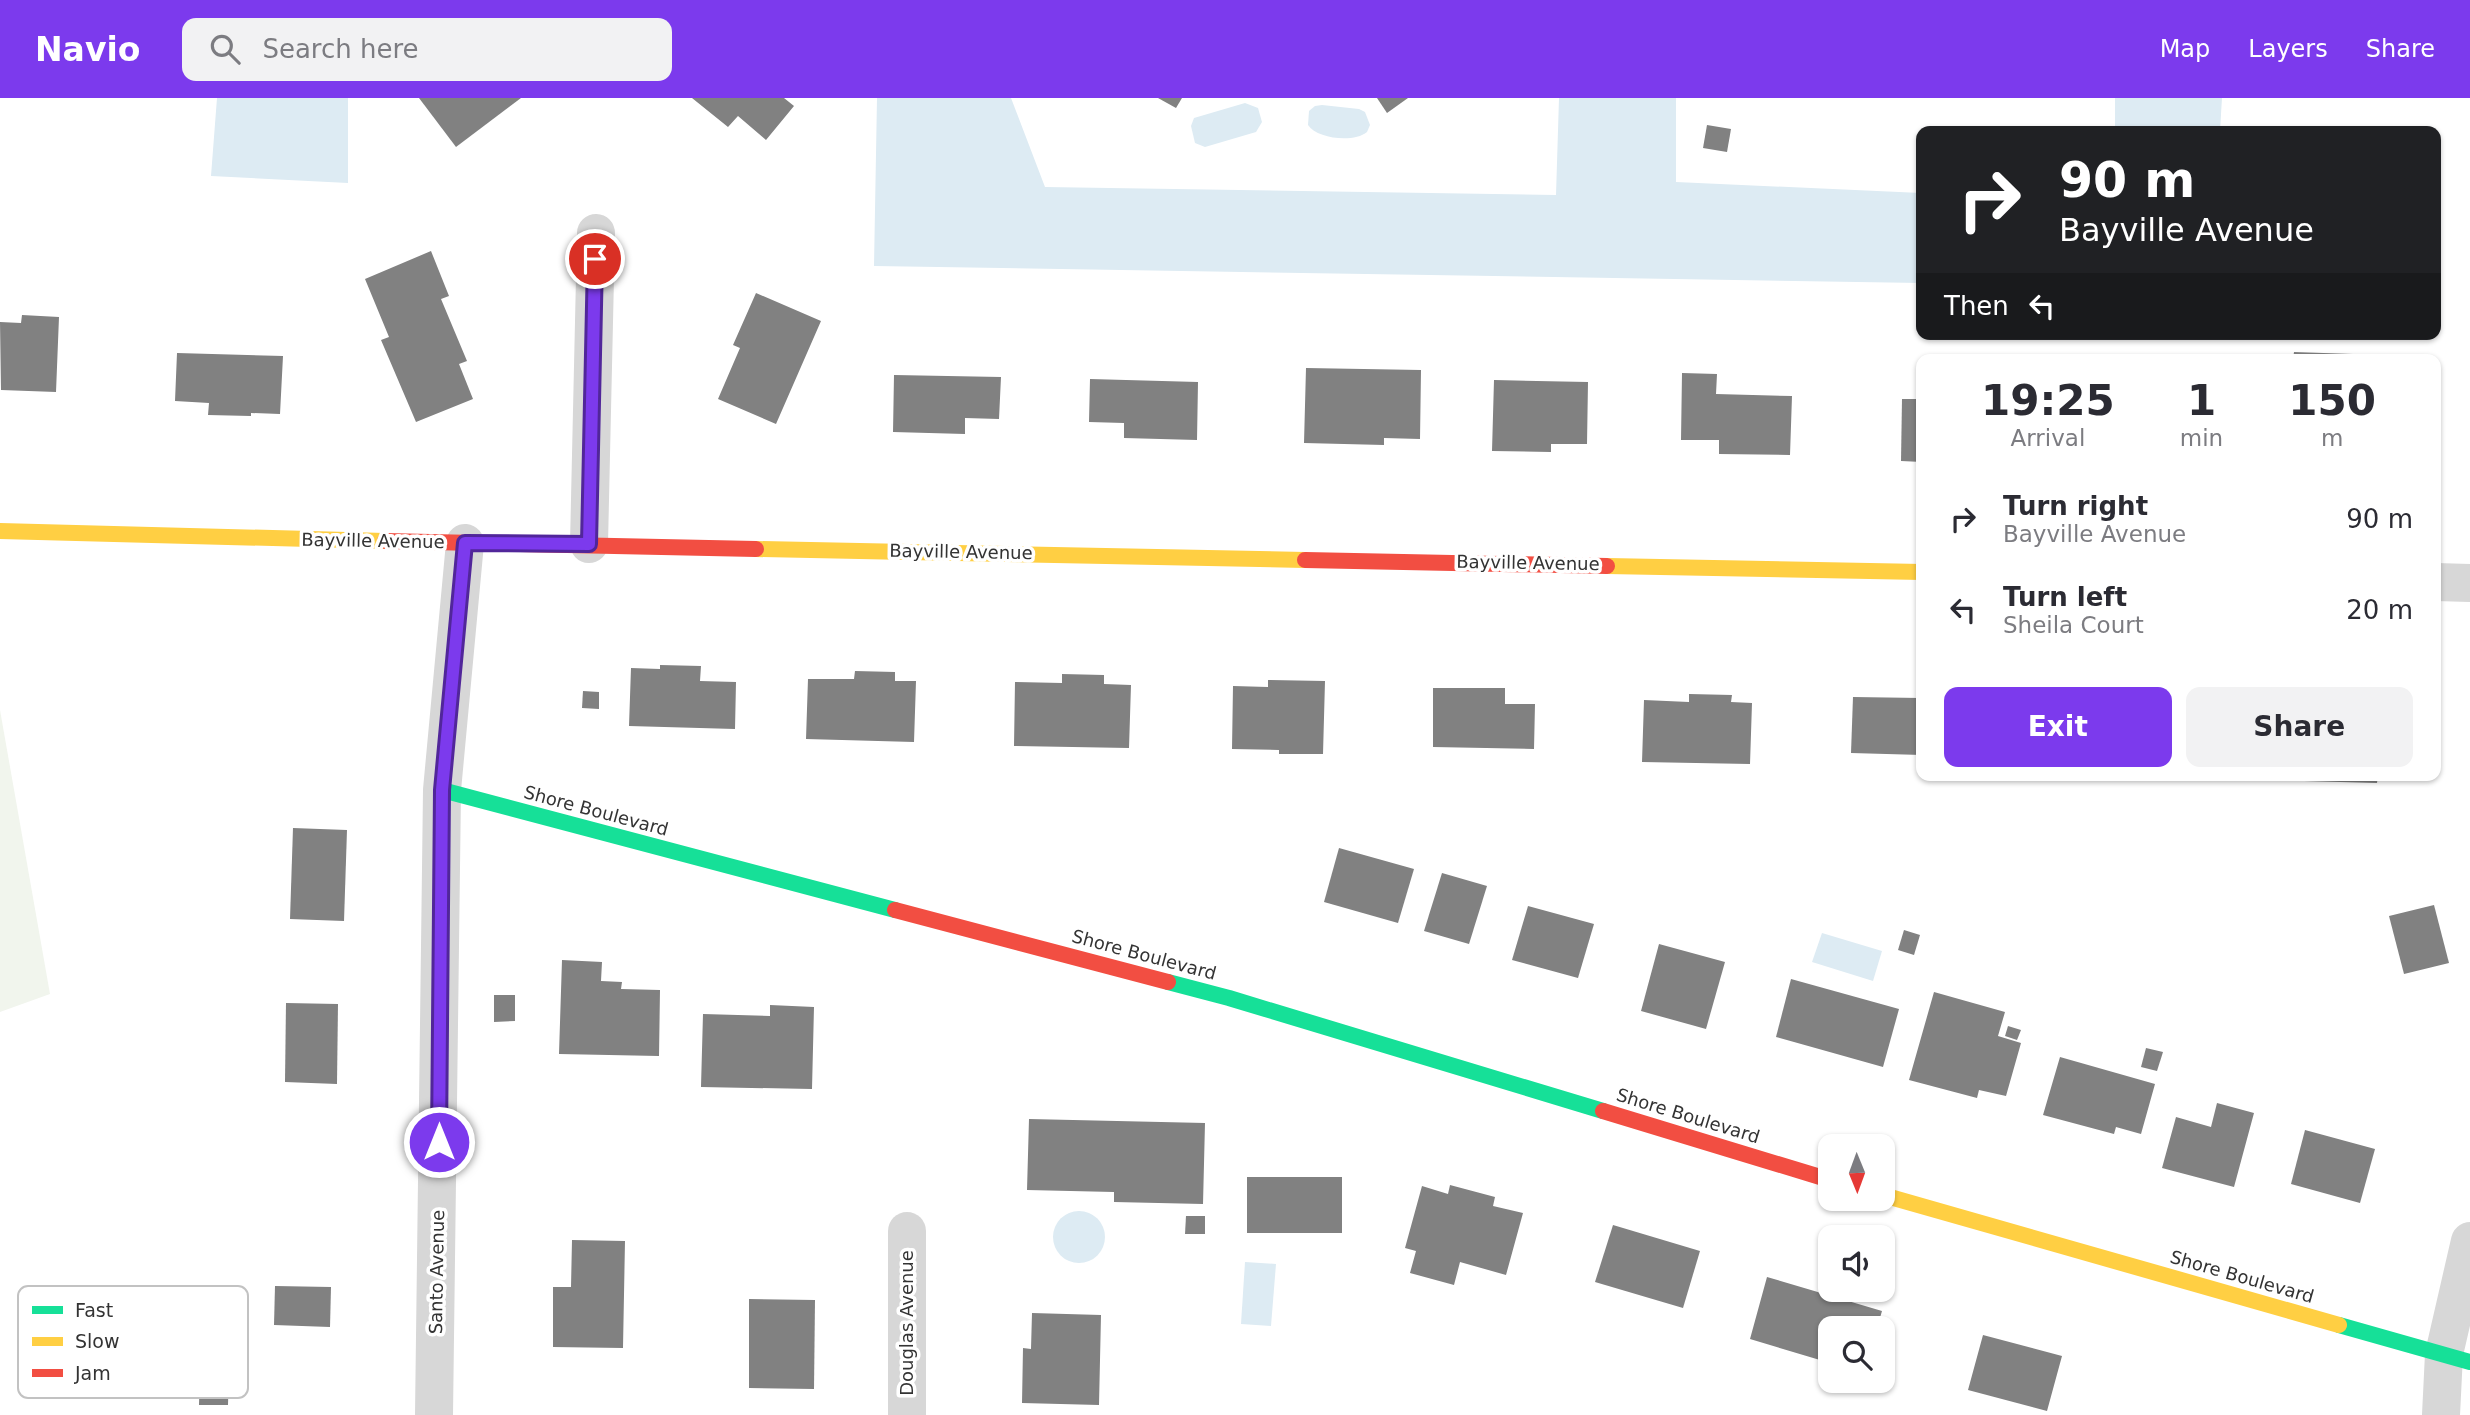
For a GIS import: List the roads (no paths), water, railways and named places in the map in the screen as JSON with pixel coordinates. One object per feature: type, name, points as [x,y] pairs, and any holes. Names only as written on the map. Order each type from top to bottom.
[{"type":"street","points":[[589,544],[596,233]]},
{"type":"street","name":"Bayville Avenue","points":[[0,531],[1916,572]]},
{"type":"street","name":"Santo Avenue","points":[[434,1415],[442,790],[465,543]]},
{"type":"street","points":[[2441,582],[2470,583]]},
{"type":"street","name":"Shore Boulevard","points":[[442,790],[1229,998],[1818,1176]]},
{"type":"street","name":"Shore Boulevard","points":[[1895,1198],[2457,1358]]},
{"type":"street","name":"Douglas Avenue","points":[[907,1231],[907,1415]]},
{"type":"street","points":[[2441,1415],[2457,1358],[2470,1241]]}]
